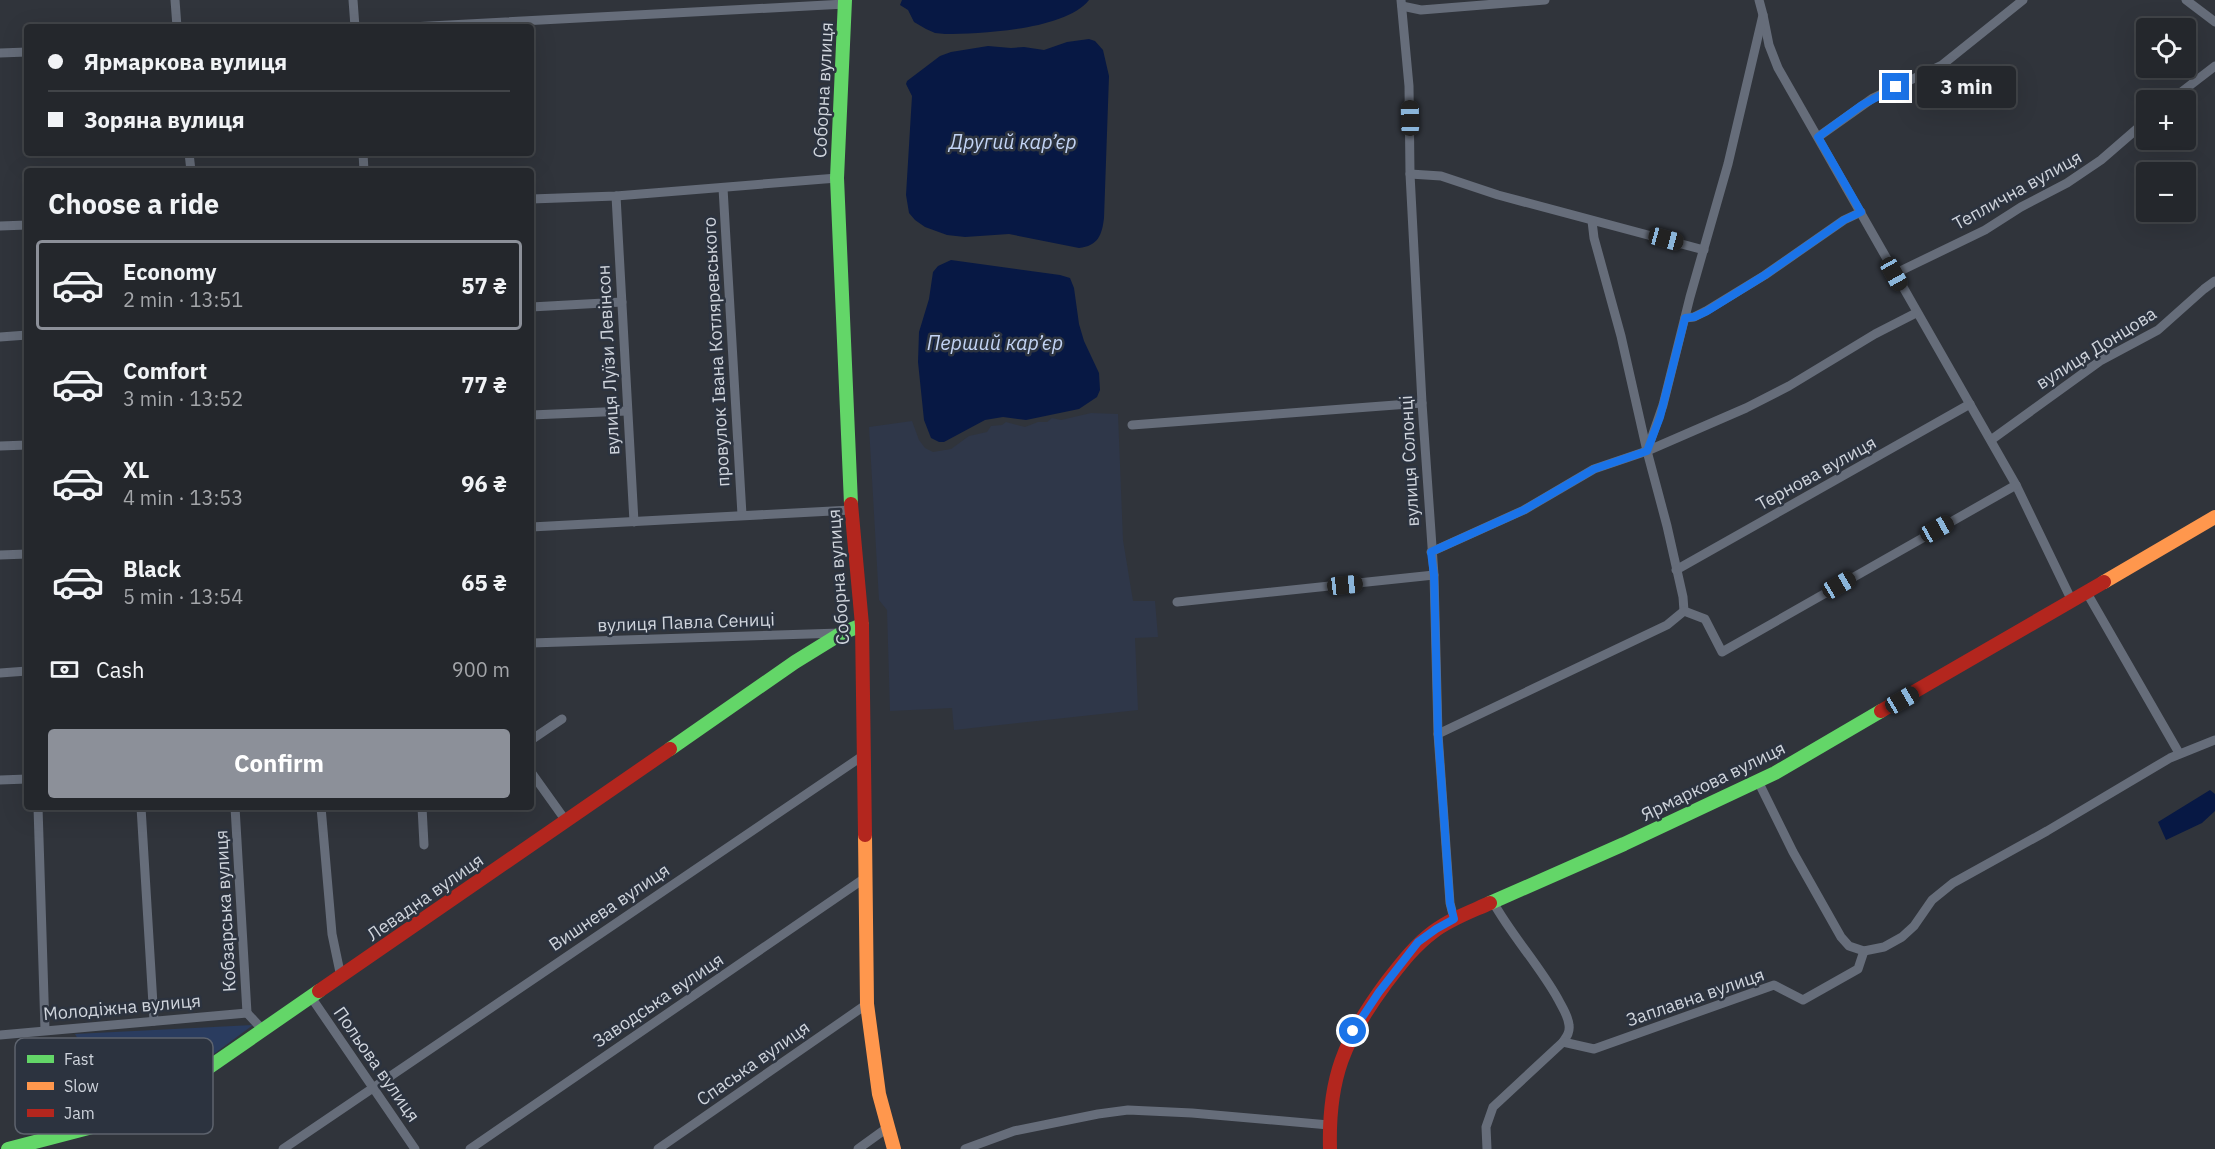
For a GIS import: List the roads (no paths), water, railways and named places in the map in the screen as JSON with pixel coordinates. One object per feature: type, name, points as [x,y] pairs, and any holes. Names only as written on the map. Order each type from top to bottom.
[{"type":"street","points":[[175,0],[177,24]]},
{"type":"street","points":[[353,0],[355,24]]},
{"type":"street","points":[[1401,3],[1421,10],[1545,0]]},
{"type":"street","points":[[1759,0],[1769,45],[1778,68],[1916,313],[2016,484],[2072,601]]},
{"type":"street","points":[[1818,137],[1873,98],[1947,62],[2023,0]]},
{"type":"street","points":[[2186,0],[2215,22]]},
{"type":"street","points":[[463,24],[845,2]]},
{"type":"street","name":"Соборна вулиця","points":[[845,2],[837,178],[851,510],[862,625],[867,1004],[879,1094],[894,1149]]},
{"type":"street","name":"вулиця Солонці","points":[[1401,3],[1410,106],[1410,174],[1434,575],[1438,734],[1450,903],[1454,919]]},
{"type":"street","points":[[1647,451],[1661,413],[1738,120],[1763,15]]},
{"type":"street","points":[[0,53],[24,52]]},
{"type":"street","points":[[2184,90],[2215,66]]},
{"type":"street","name":"Теплична вулиця","points":[[1894,274],[1984,230],[2072,180],[2110,153],[2136,130]]},
{"type":"street","points":[[1410,174],[1441,176],[1476,189],[1704,250]]},
{"type":"street","points":[[534,199],[616,196],[837,178]]},
{"type":"street","name":"провулок Івана Котляревського","points":[[723,188],[742,515]]},
{"type":"street","name":"вулиця Луїзи Левінсон","points":[[616,196],[634,522]]},
{"type":"street","points":[[1685,318],[1707,311],[1765,275],[1844,220],[1861,212]]},
{"type":"street","points":[[1592,221],[1594,238],[1621,336],[1677,570],[1684,611]]},
{"type":"street","points":[[0,226],[24,225]]},
{"type":"street","name":"вулиця Донцова","points":[[1991,440],[2100,361],[2158,330],[2215,281]]},
{"type":"street","points":[[534,307],[622,302]]},
{"type":"street","points":[[1431,552],[1524,510],[1594,469],[1647,451],[1746,408],[1916,313]]},
{"type":"street","points":[[0,336],[24,335]]},
{"type":"street","points":[[1132,425],[1422,403]]},
{"type":"street","name":"Тернова вулиця","points":[[1677,570],[1970,404]]},
{"type":"street","points":[[534,415],[627,411]]},
{"type":"street","points":[[0,446],[24,445]]},
{"type":"street","points":[[1684,611],[1705,618],[1722,652],[2016,484]]},
{"type":"street","points":[[534,527],[851,510]]},
{"type":"street","name":"Ярмаркова вулиця","points":[[1330,1149],[1329,1125],[1333,1084],[1343,1051],[1353,1031],[1379,992],[1418,942],[1436,929],[1799,760],[2215,517]]},
{"type":"street","points":[[0,555],[24,554]]},
{"type":"street","points":[[1177,602],[1434,575]]},
{"type":"street","points":[[2087,593],[2179,753]]},
{"type":"street","points":[[1438,734],[1667,625],[1684,611]]},
{"type":"street","name":"Левадна вулиця","points":[[213,1064],[795,662],[842,633],[862,625]]},
{"type":"street","name":"вулиця Павла Сениці","points":[[534,643],[842,633]]},
{"type":"street","points":[[0,673],[24,671]]},
{"type":"street","points":[[534,738],[562,719]]},
{"type":"street","points":[[1758,781],[1793,852],[1840,937],[1849,946],[1864,951],[1884,947],[1902,937],[1914,926],[1932,900],[1953,883],[2179,753],[2215,740]]},
{"type":"street","name":"Вишнева вулиця","points":[[283,1149],[864,755]]},
{"type":"street","points":[[534,776],[566,821]]},
{"type":"street","points":[[0,780],[24,779]]},
{"type":"street","points":[[38,810],[45,1030]]},
{"type":"street","points":[[141,810],[154,1021]]},
{"type":"street","name":"Кобзарська вулиця","points":[[235,810],[247,1013]]},
{"type":"street","points":[[321,810],[330,923],[341,977]]},
{"type":"street","points":[[422,810],[424,845]]},
{"type":"street","name":"Заводська вулиця","points":[[470,1149],[865,878]]},
{"type":"street","points":[[1487,1149],[1486,1127],[1493,1107],[1563,1042],[1569,1030],[1567,1016],[1537,965],[1493,902]]},
{"type":"street","name":"Заплавна вулиця","points":[[1563,1042],[1594,1049],[1774,985],[1803,1000],[1858,969],[1864,951]]},
{"type":"street","name":"Польова вулиця","points":[[311,997],[415,1149]]},
{"type":"street","name":"Спаська вулиця","points":[[658,1149],[867,1004]]},
{"type":"street","points":[[247,1013],[262,1030]]},
{"type":"street","name":"Молодіжна вулиця","points":[[0,1035],[247,1013]]},
{"type":"street","points":[[964,1149],[1014,1131],[1128,1110],[1329,1125]]},
{"type":"street","points":[[858,1149],[887,1128]]},
{"type":"street","name":"Левадна вулиця","points":[[8,1149],[66,1134]]},
{"type":"water","points":[[902,0],[1089,0],[1077,10],[1042,24],[1000,31],[945,34],[935,33],[914,22],[908,10],[900,5]]},
{"type":"water","name":"Другий кар’єр","points":[[1089,39],[1095,41],[1103,50],[1109,76],[1104,218],[1098,239],[1091,245],[1079,248],[1009,234],[965,237],[947,235],[925,227],[915,220],[909,213],[906,195],[912,96],[906,84],[907,81],[940,56],[951,52],[988,46],[1044,50],[1067,42]]},
{"type":"water","name":"Перший кар’єр","points":[[951,260],[1070,278],[1084,341],[1099,373],[1100,390],[1097,397],[1079,409],[1026,420],[1003,417],[985,420],[944,442],[931,438],[924,420],[918,362],[919,332],[929,299],[933,272],[938,266]]},
{"type":"water","points":[[2210,790],[2215,794],[2215,811],[2202,823],[2166,840],[2158,822]]}]
